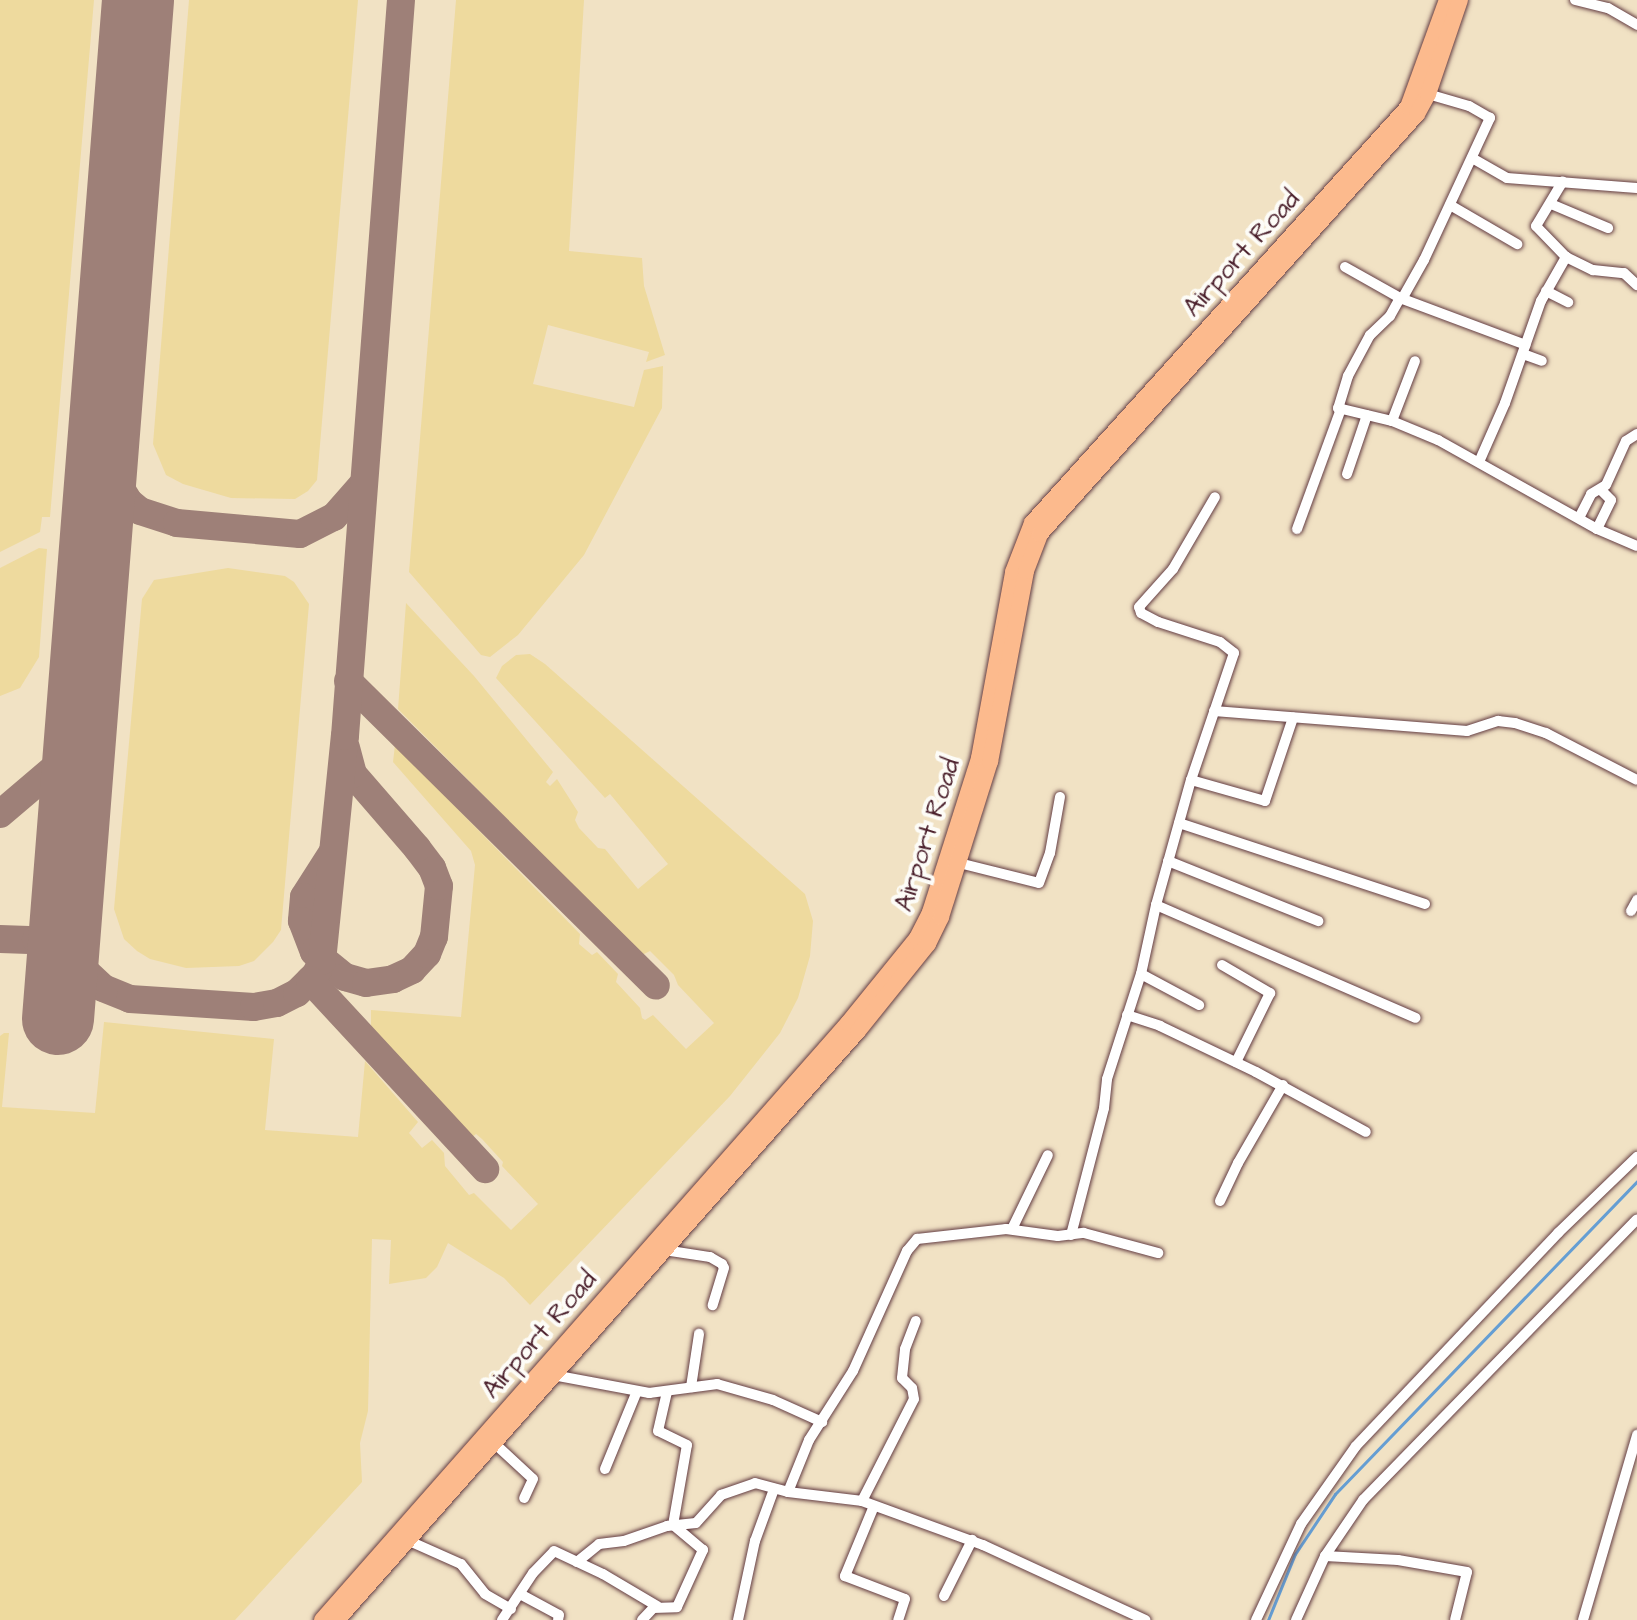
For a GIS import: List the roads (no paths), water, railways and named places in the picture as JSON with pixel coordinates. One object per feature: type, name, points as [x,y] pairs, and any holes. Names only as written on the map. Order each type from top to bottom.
[{"type":"main road","name":"Airport Road","points":[[337,1620],[553,1375],[624,1285],[664,1250],[858,1031],[919,956],[941,917],[995,744],[1026,571],[1040,534],[1410,122],[1428,94],[1447,0]]},
{"type":"main road","name":"Airport Road","points":[[322,1620],[624,1285],[848,1023],[924,925],[979,758],[1013,572],[1032,523],[1408,107],[1460,0]]},
{"type":"street","points":[[1575,0],[1608,8],[1637,25]]},
{"type":"street","points":[[1428,94],[1489,116],[1450,205],[1401,298],[1390,316],[1371,333],[1337,402],[1341,409],[1392,421],[1479,462],[1597,529],[1637,546]]},
{"type":"street","points":[[1472,158],[1507,178],[1637,188]]},
{"type":"street","points":[[1563,181],[1536,226],[1566,257],[1593,270],[1624,273],[1637,285]]},
{"type":"street","points":[[1551,204],[1608,228]]},
{"type":"street","points":[[1450,205],[1517,244]]},
{"type":"street","points":[[1479,462],[1505,403],[1546,291],[1566,257]]},
{"type":"street","points":[[1345,267],[1401,298],[1524,349],[1542,361]]},
{"type":"street","points":[[1546,291],[1568,302]]},
{"type":"street","points":[[1392,421],[1415,361]]},
{"type":"street","points":[[1505,403],[1519,407]]},
{"type":"street","points":[[1297,529],[1341,409]]},
{"type":"street","points":[[1347,474],[1367,415]]},
{"type":"street","points":[[1579,518],[1591,494],[1601,490],[1626,441],[1637,434]]},
{"type":"street","points":[[1597,529],[1611,500],[1601,490]]},
{"type":"street","points":[[1071,1235],[1104,1108],[1107,1079],[1141,974],[1156,905],[1191,780],[1234,651],[1218,641],[1158,622],[1141,613],[1139,607],[1173,569],[1215,497]]},
{"type":"street","points":[[1214,711],[1467,731],[1498,721],[1515,723],[1546,733],[1637,780]]},
{"type":"street","points":[[1191,780],[1265,801],[1293,718]]},
{"type":"street","points":[[959,863],[1039,883],[1050,853],[1060,797]]},
{"type":"street","points":[[1179,823],[1425,904]]},
{"type":"street","points":[[1168,861],[1318,921]]},
{"type":"street","points":[[1631,911],[1637,900]]},
{"type":"street","points":[[1156,905],[1416,1018]]},
{"type":"street","points":[[1222,965],[1270,993],[1236,1062]]},
{"type":"street","points":[[1141,974],[1199,1005]]},
{"type":"street","points":[[1127,1015],[1160,1026],[1283,1085],[1366,1132]]},
{"type":"street","points":[[1220,1201],[1283,1085]]},
{"type":"street","points":[[1012,1229],[1048,1155]]},
{"type":"street","points":[[1256,1620],[1301,1524],[1356,1446],[1558,1233],[1637,1157]]},
{"type":"street","points":[[1296,1620],[1325,1556],[1386,1474],[1637,1219]]},
{"type":"street","points":[[788,1492],[809,1440],[874,1330],[911,1244],[925,1237],[1012,1229],[1091,1234],[1158,1253]]},
{"type":"street","points":[[664,1250],[710,1257],[722,1264],[724,1268],[713,1305]]},
{"type":"street","points":[[862,1501],[914,1399],[912,1388],[902,1378],[905,1349],[916,1321]]},
{"type":"street","points":[[691,1387],[699,1334]]},
{"type":"street","points":[[553,1375],[637,1391],[667,1393],[706,1384],[731,1387],[822,1422]]},
{"type":"street","points":[[605,1469],[637,1391]]},
{"type":"street","points":[[667,1393],[658,1431],[687,1445],[673,1525]]},
{"type":"street","points":[[1583,1620],[1637,1435]]},
{"type":"street","points":[[493,1442],[533,1479],[524,1498]]},
{"type":"street","points":[[577,1562],[599,1544],[624,1541],[673,1525],[696,1523],[717,1498],[747,1485],[862,1501],[972,1540],[1145,1620]]},
{"type":"street","points":[[738,1620],[755,1541],[774,1489]]},
{"type":"street","points":[[874,1506],[845,1576],[905,1599],[898,1620]]},
{"type":"street","points":[[407,1540],[461,1564],[506,1617],[552,1552],[577,1562],[657,1606],[677,1607],[703,1550],[673,1525]]},
{"type":"street","points":[[944,1596],[972,1540]]},
{"type":"street","points":[[1325,1556],[1398,1560],[1467,1572],[1455,1620]]},
{"type":"street","points":[[520,1594],[559,1615],[558,1620]]},
{"type":"street","points":[[642,1620],[657,1606]]},
{"type":"waterway","points":[[1268,1620],[1295,1554],[1335,1494],[1637,1181]]}]
